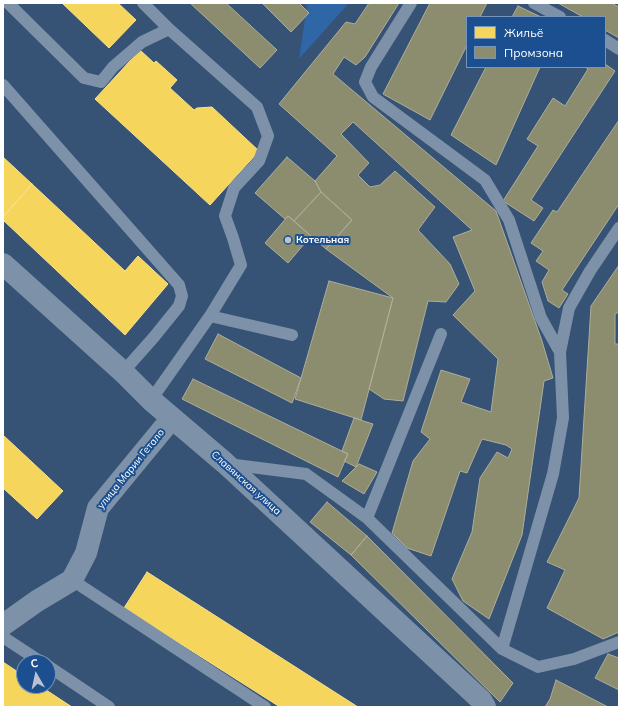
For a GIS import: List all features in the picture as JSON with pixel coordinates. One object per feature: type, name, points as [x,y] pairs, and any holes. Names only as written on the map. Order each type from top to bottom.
[{"type":"street","name":"Славянская улица","points":[[3,264],[151,400],[225,463],[481,700],[485,707]]},
{"type":"street","name":"улица Марии Гетало","points":[[72,580],[86,553],[98,508],[172,418]]},
{"type":"street","points":[[3,625],[37,601],[72,580]]},
{"type":"lane","points":[[8,3],[84,78],[101,82],[113,68],[142,42],[169,29]]},
{"type":"lane","points":[[143,3],[169,29],[257,107],[268,136],[258,161],[234,188],[225,216],[241,265],[210,316],[151,400]]},
{"type":"lane","points":[[411,3],[372,67],[365,82],[373,97],[485,180],[509,220],[541,318],[560,352]]},
{"type":"lane","points":[[534,3],[558,16]]},
{"type":"lane","points":[[606,41],[619,49]]},
{"type":"lane","points":[[3,85],[179,285],[182,296],[179,306],[154,337],[122,372]]},
{"type":"lane","points":[[502,649],[553,474],[563,418],[560,352],[569,308],[590,271],[619,228]]},
{"type":"lane","points":[[210,316],[292,335]]},
{"type":"lane","points":[[367,518],[441,334]]},
{"type":"lane","points":[[225,463],[306,474],[367,518],[502,649],[538,667],[574,659],[619,642]]},
{"type":"lane","points":[[72,580],[265,707]]},
{"type":"lane","points":[[3,637],[29,654]]},
{"type":"lane","points":[[56,671],[109,707]]},
{"type":"shaded area","points":[[304,3],[349,3],[299,59],[307,6]]},
{"type":"building: Жильё","points":[[62,3],[118,3],[136,20],[109,48]]},
{"type":"building: Жильё","points":[[140,50],[154,63],[156,61],[177,80],[170,88],[194,110],[197,108],[212,107],[259,151],[210,205],[95,99]]},
{"type":"building: Жильё","points":[[3,157],[32,184],[3,217]]},
{"type":"building: Жильё","points":[[32,184],[125,271],[138,256],[168,284],[125,335],[3,220],[3,217]]},
{"type":"building: Жильё","points":[[3,435],[63,491],[37,519],[3,488]]},
{"type":"building: Жильё","points":[[147,572],[358,707],[280,707],[124,608]]},
{"type":"building: Жильё","points":[[3,662],[16,671],[16,694],[52,694],[72,707],[3,707]]},
{"type":"building: Промзона","points":[[190,3],[226,3],[277,50],[260,68]]},
{"type":"building: Промзона","points":[[262,3],[299,3],[309,13],[291,32]]},
{"type":"building: Промзона","points":[[369,3],[399,3],[365,57],[356,65],[344,57],[333,74],[496,211],[542,341],[553,378],[544,381],[522,535],[489,619],[463,601],[452,579],[472,532],[480,478],[497,452],[508,458],[512,449],[506,445],[482,439],[467,473],[460,471],[431,556],[407,548],[392,533],[413,461],[430,439],[421,432],[441,370],[470,379],[461,402],[491,412],[498,359],[453,315],[475,291],[453,237],[472,230],[353,122],[341,134],[369,163],[358,175],[370,187],[380,185],[395,171],[435,207],[418,230],[450,264],[459,284],[446,302],[428,301],[403,401],[384,399],[369,389],[393,298],[326,249],[352,220],[321,192],[315,181],[337,156],[279,104],[346,22],[355,24]]},
{"type":"building: Промзона","points":[[430,3],[487,3],[480,16],[466,16],[466,47],[430,120],[383,94]]},
{"type":"building: Промзона","points":[[558,3],[611,3],[619,7],[619,38],[606,31],[606,16],[581,16]]},
{"type":"building: Промзона","points":[[518,6],[539,16],[513,16]]},
{"type":"building: Промзона","points":[[606,65],[615,71],[531,200],[543,208],[534,221],[503,201],[538,146],[527,139],[553,98],[565,106],[588,69],[586,68],[606,68]]},
{"type":"building: Промзона","points":[[485,68],[540,68],[496,165],[451,135]]},
{"type":"building: Промзона","points":[[619,120],[619,204],[562,290],[568,294],[559,308],[548,301],[542,282],[549,270],[536,261],[543,251],[531,243],[553,210],[557,212]]},
{"type":"building: Промзона","points":[[287,157],[315,181],[321,192],[294,221],[288,216],[285,219],[255,193]]},
{"type":"building: Промзона","points":[[321,192],[352,220],[326,249],[294,221]]},
{"type":"building: Промзона","name":"Котельная","points":[[288,216],[311,236],[288,263],[265,243]]},
{"type":"building: Промзона","points":[[619,265],[619,312],[615,314],[615,344],[619,344],[619,632],[603,639],[547,608],[565,570],[547,562],[579,498],[591,306]]},
{"type":"building: Промзона","points":[[329,281],[393,298],[361,420],[295,399]]},
{"type":"building: Промзона","points":[[218,334],[301,378],[292,403],[205,359]]},
{"type":"building: Промзона","points":[[193,379],[348,454],[338,477],[182,399]]},
{"type":"building: Промзона","points":[[354,418],[373,424],[356,467],[344,461],[348,454],[342,451]]},
{"type":"building: Промзона","points":[[359,464],[377,472],[364,494],[342,481]]},
{"type":"building: Промзона","points":[[327,502],[367,536],[351,555],[310,522]]},
{"type":"building: Промзона","points":[[367,536],[513,683],[500,702],[351,555]]},
{"type":"building: Промзона","points":[[608,654],[619,658],[619,690],[595,678]]},
{"type":"building: Промзона","points":[[556,680],[608,707],[545,707],[550,699]]},
{"type":"place","name":"Котельная","points":[[288,240]]}]
